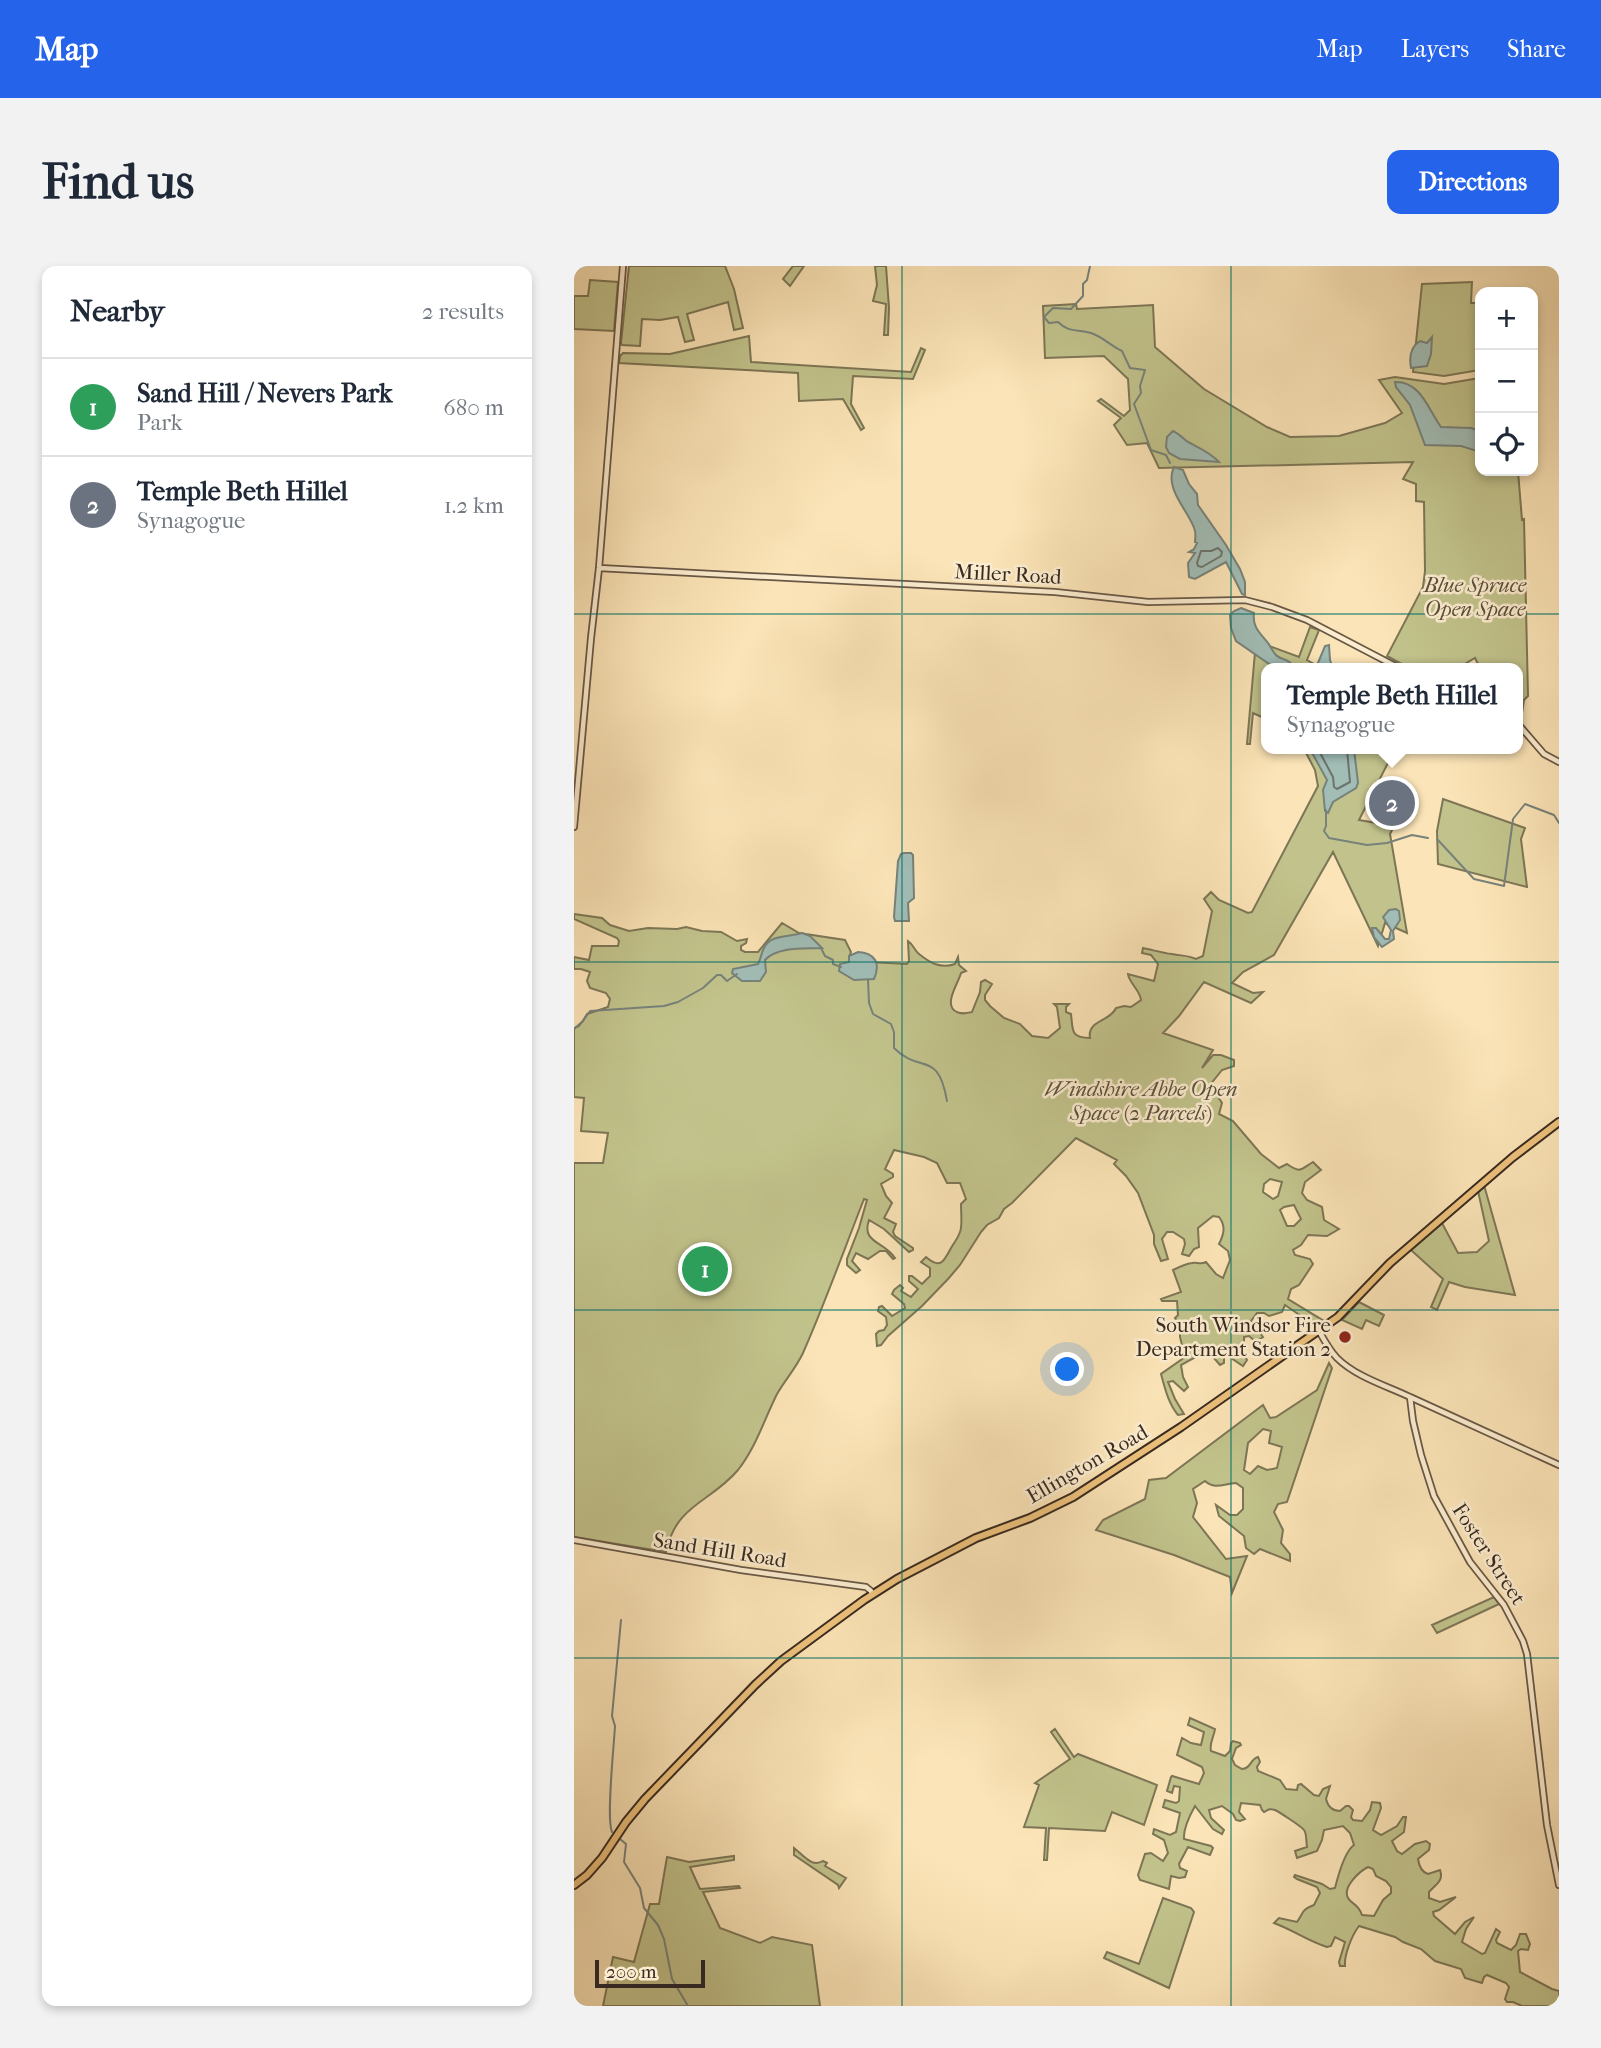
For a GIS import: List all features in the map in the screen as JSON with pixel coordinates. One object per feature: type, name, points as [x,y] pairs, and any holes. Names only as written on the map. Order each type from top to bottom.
[{"type":"main road","name":"Ellington Road","points":[[574,1885],[595,1866],[645,1799],[781,1661],[872,1595],[922,1565],[975,1538],[1030,1518],[1073,1497],[1152,1447],[1338,1317],[1390,1263],[1513,1157],[1559,1122]]},
{"type":"street","points":[[574,827],[599,568],[623,266]]},
{"type":"street","name":"Miller Road","points":[[599,568],[1055,592],[1148,602],[1245,600],[1307,620],[1389,663]]},
{"type":"street","points":[[1523,730],[1544,754],[1559,762]]},
{"type":"street","points":[[1319,1331],[1330,1350],[1344,1364],[1361,1374],[1559,1465]]},
{"type":"street","name":"Foster Street","points":[[1410,1397],[1421,1455],[1434,1496],[1470,1562],[1504,1605],[1527,1654],[1547,1825],[1559,1885]]},
{"type":"street","name":"Sand Hill Road","points":[[574,1540],[741,1570],[862,1588],[872,1595]]},
{"type":"green space","points":[[629,266],[725,266],[734,289],[743,328],[734,330],[728,302],[687,314],[694,340],[685,342],[678,317],[642,319],[640,346],[622,345]]},
{"type":"green space","points":[[793,266],[804,266],[790,286],[783,279]]},
{"type":"green space","points":[[875,266],[886,266],[888,335],[884,335],[886,304],[873,301],[877,285]]},
{"type":"green space","points":[[590,280],[618,282],[614,331],[574,329],[574,296],[588,296]]},
{"type":"green space","points":[[1472,282],[1471,303],[1475,303],[1475,371],[1444,376],[1413,372],[1422,284]]},
{"type":"green space","name":"Blue Spruce Open Space","points":[[1076,304],[1077,309],[1153,305],[1155,347],[1204,389],[1267,427],[1290,437],[1339,436],[1385,423],[1402,413],[1379,380],[1395,377],[1444,384],[1475,379],[1475,476],[1518,476],[1522,520],[1524,519],[1528,696],[1523,706],[1523,663],[1478,663],[1475,658],[1466,663],[1400,663],[1387,656],[1423,587],[1424,502],[1416,501],[1416,484],[1403,479],[1413,462],[1159,468],[1147,443],[1127,445],[1114,425],[1121,418],[1098,401],[1101,399],[1124,416],[1130,410],[1128,379],[1104,356],[1045,358],[1043,306]]},
{"type":"green space","points":[[749,336],[751,362],[911,372],[921,348],[925,350],[913,379],[853,376],[851,404],[864,428],[861,430],[843,399],[799,401],[798,373],[619,363],[623,353],[670,354]]},
{"type":"green space","points":[[1310,627],[1319,630],[1307,660],[1312,663],[1261,663],[1261,717],[1253,713],[1250,744],[1247,744],[1256,641],[1299,657]]},
{"type":"green space","name":"Windshire Abbe Open Space (2 Parcels)","points":[[1307,754],[1392,754],[1359,820],[1394,826],[1390,834],[1407,933],[1385,923],[1378,946],[1333,852],[1274,955],[1243,972],[1232,983],[1253,993],[1263,992],[1251,1003],[1204,982],[1163,1033],[1213,1050],[1202,1068],[1213,1055],[1234,1060],[1234,1066],[1222,1070],[1210,1085],[1222,1103],[1219,1114],[1233,1121],[1261,1154],[1279,1168],[1287,1164],[1301,1169],[1313,1162],[1321,1170],[1305,1182],[1302,1193],[1307,1200],[1322,1207],[1324,1220],[1339,1229],[1327,1236],[1308,1235],[1301,1245],[1293,1250],[1295,1255],[1310,1259],[1313,1264],[1299,1285],[1291,1289],[1288,1299],[1324,1321],[1317,1327],[1285,1305],[1282,1312],[1269,1316],[1257,1313],[1251,1321],[1263,1337],[1256,1342],[1249,1336],[1244,1337],[1241,1350],[1247,1360],[1243,1366],[1228,1356],[1224,1356],[1224,1363],[1220,1365],[1207,1350],[1202,1349],[1194,1358],[1181,1365],[1188,1387],[1184,1391],[1173,1381],[1168,1382],[1184,1414],[1178,1415],[1169,1400],[1161,1374],[1185,1357],[1180,1324],[1175,1318],[1178,1315],[1177,1301],[1161,1299],[1181,1292],[1173,1270],[1184,1265],[1206,1262],[1223,1278],[1230,1260],[1228,1251],[1219,1244],[1223,1224],[1219,1217],[1213,1216],[1198,1228],[1199,1247],[1189,1256],[1182,1254],[1184,1239],[1173,1232],[1167,1232],[1162,1239],[1168,1259],[1161,1261],[1138,1193],[1114,1164],[1117,1160],[1076,1138],[1004,1209],[999,1218],[987,1225],[948,1279],[877,1346],[876,1334],[887,1325],[886,1317],[878,1311],[879,1307],[882,1306],[892,1316],[905,1308],[892,1294],[894,1290],[900,1285],[903,1288],[901,1291],[911,1297],[918,1289],[909,1281],[909,1276],[922,1284],[930,1276],[930,1268],[921,1262],[926,1257],[935,1263],[944,1260],[960,1234],[961,1204],[966,1199],[960,1183],[947,1183],[937,1163],[894,1150],[885,1169],[893,1174],[893,1177],[881,1184],[892,1203],[884,1218],[896,1224],[893,1232],[895,1236],[913,1250],[909,1252],[884,1229],[869,1220],[867,1228],[871,1238],[895,1258],[886,1251],[880,1251],[868,1259],[856,1253],[852,1261],[860,1270],[856,1273],[847,1265],[867,1200],[864,1199],[803,1353],[777,1394],[755,1443],[738,1470],[686,1514],[671,1536],[666,1552],[574,1537],[574,1163],[603,1163],[608,1133],[581,1131],[584,1098],[574,1097],[574,1029],[587,1014],[608,1007],[610,999],[606,993],[590,988],[587,981],[590,972],[574,969],[574,957],[589,960],[592,946],[618,946],[619,941],[574,919],[574,914],[602,918],[610,925],[629,931],[686,927],[721,932],[737,941],[747,939],[741,946],[741,950],[745,952],[758,952],[782,923],[799,933],[845,940],[851,952],[850,961],[907,964],[908,941],[919,954],[936,964],[955,964],[958,957],[959,965],[966,971],[961,973],[951,998],[955,1011],[972,1012],[981,982],[985,980],[992,984],[985,995],[990,1006],[1004,1018],[1020,1024],[1032,1036],[1048,1038],[1060,1028],[1057,1007],[1054,1004],[1069,1004],[1066,1012],[1071,1014],[1074,1032],[1079,1037],[1090,1038],[1095,1024],[1113,1013],[1116,1008],[1131,1007],[1141,1000],[1128,974],[1154,981],[1158,964],[1151,955],[1142,953],[1143,948],[1196,959],[1203,956],[1212,911],[1204,899],[1211,892],[1219,900],[1248,913],[1252,912],[1318,786],[1315,770]],"holes":[[[1270,1179],[1282,1182],[1278,1196],[1273,1199],[1263,1192],[1264,1184]],[[1294,1205],[1301,1219],[1294,1226],[1287,1226],[1280,1210]]]},
{"type":"green space","points":[[1443,799],[1525,828],[1521,839],[1527,887],[1438,864],[1437,831]]},
{"type":"green space","points":[[1484,1185],[1515,1295],[1449,1282],[1437,1310],[1431,1307],[1443,1279],[1411,1250],[1442,1223],[1458,1253],[1477,1252],[1489,1241],[1478,1191]]},
{"type":"green space","points":[[1359,1302],[1384,1315],[1379,1326],[1366,1320],[1362,1329],[1342,1320]]},
{"type":"green space","points":[[1329,1363],[1332,1368],[1287,1502],[1278,1504],[1274,1512],[1283,1530],[1281,1543],[1290,1554],[1290,1561],[1260,1549],[1254,1554],[1246,1548],[1244,1536],[1219,1516],[1216,1505],[1230,1515],[1237,1515],[1243,1509],[1243,1488],[1236,1483],[1216,1486],[1205,1481],[1193,1489],[1197,1503],[1193,1517],[1226,1559],[1247,1556],[1232,1593],[1230,1577],[1174,1555],[1096,1530],[1103,1520],[1145,1499],[1149,1480],[1166,1478],[1263,1405],[1270,1418],[1276,1417],[1317,1390]],"holes":[[[1263,1429],[1271,1431],[1269,1443],[1282,1447],[1277,1468],[1267,1470],[1258,1466],[1250,1474],[1244,1470],[1248,1443]]]},
{"type":"green space","points":[[1494,1597],[1499,1604],[1437,1633],[1432,1625]]},
{"type":"green space","points":[[1190,1718],[1215,1729],[1211,1751],[1225,1756],[1233,1741],[1240,1743],[1232,1759],[1235,1765],[1245,1769],[1258,1757],[1258,1771],[1280,1780],[1286,1789],[1297,1790],[1301,1784],[1319,1796],[1323,1789],[1330,1786],[1326,1799],[1329,1806],[1340,1811],[1349,1806],[1353,1810],[1353,1820],[1362,1821],[1372,1802],[1380,1803],[1381,1808],[1373,1830],[1381,1835],[1406,1817],[1404,1832],[1392,1841],[1397,1851],[1402,1854],[1415,1844],[1426,1841],[1430,1844],[1429,1850],[1418,1859],[1421,1868],[1428,1874],[1440,1870],[1440,1880],[1429,1892],[1429,1898],[1440,1902],[1456,1897],[1433,1912],[1434,1916],[1455,1934],[1465,1922],[1474,1917],[1462,1942],[1482,1954],[1485,1953],[1496,1929],[1500,1932],[1497,1943],[1511,1950],[1520,1934],[1526,1934],[1530,1944],[1528,1950],[1518,1951],[1520,1972],[1559,1991],[1559,2006],[1522,2006],[1507,2002],[1505,1999],[1509,1987],[1506,1983],[1487,1975],[1482,1983],[1465,1978],[1461,1969],[1435,1961],[1421,1949],[1395,1937],[1359,1926],[1349,1945],[1345,1966],[1340,1966],[1345,1942],[1335,1937],[1331,1946],[1327,1947],[1274,1923],[1279,1918],[1297,1922],[1305,1910],[1314,1905],[1320,1893],[1317,1887],[1297,1879],[1295,1875],[1330,1889],[1335,1888],[1344,1859],[1354,1845],[1350,1833],[1343,1826],[1324,1830],[1317,1851],[1297,1858],[1295,1851],[1307,1847],[1305,1832],[1275,1810],[1264,1812],[1260,1805],[1241,1803],[1239,1812],[1245,1819],[1240,1821],[1222,1806],[1209,1810],[1211,1818],[1224,1830],[1222,1834],[1213,1829],[1195,1806],[1184,1839],[1211,1846],[1213,1848],[1210,1855],[1188,1847],[1179,1864],[1180,1868],[1187,1871],[1185,1877],[1171,1876],[1169,1889],[1140,1880],[1138,1875],[1145,1854],[1151,1853],[1163,1861],[1168,1853],[1164,1840],[1153,1834],[1154,1829],[1170,1835],[1176,1832],[1180,1813],[1163,1807],[1165,1800],[1176,1803],[1179,1801],[1180,1787],[1174,1786],[1172,1793],[1167,1791],[1171,1777],[1199,1784],[1204,1773],[1202,1767],[1177,1755],[1182,1738],[1201,1745],[1204,1732],[1188,1725]],"holes":[[[1368,1867],[1373,1869],[1376,1876],[1391,1887],[1391,1893],[1383,1900],[1374,1916],[1362,1915],[1359,1908],[1348,1898],[1347,1889],[1361,1872]]]},
{"type":"green space","points":[[1055,1729],[1074,1757],[1078,1754],[1157,1785],[1144,1825],[1112,1812],[1105,1831],[1049,1828],[1047,1860],[1044,1860],[1046,1828],[1024,1827],[1039,1785],[1035,1783],[1070,1759],[1051,1732]]},
{"type":"green space","points":[[794,1848],[811,1862],[823,1861],[827,1863],[825,1866],[846,1878],[839,1888],[794,1855]]},
{"type":"green space","points":[[734,1856],[734,1860],[690,1867],[700,1889],[740,1888],[703,1892],[720,1928],[760,1943],[772,1937],[812,1945],[820,2006],[603,2006],[613,1957],[634,1962],[650,1904],[659,1904],[667,1857],[689,1862]]},
{"type":"green space","points":[[1163,1898],[1191,1908],[1194,1912],[1169,1988],[1104,1958],[1107,1952],[1139,1964]]},
{"type":"water","points":[[1432,337],[1427,366],[1411,368],[1410,356],[1414,346],[1420,341],[1427,343]]},
{"type":"water","points":[[1395,382],[1404,383],[1418,392],[1441,427],[1475,429],[1475,450],[1461,446],[1425,445],[1410,405]]},
{"type":"water","points":[[1173,431],[1219,462],[1180,459],[1169,453],[1166,447],[1167,437]]},
{"type":"water","points":[[1174,467],[1183,470],[1197,494],[1198,505],[1240,569],[1245,582],[1245,595],[1242,594],[1226,562],[1195,579],[1189,577],[1188,563],[1195,553],[1189,552],[1197,543],[1192,524],[1172,484]]},
{"type":"water","points":[[1241,608],[1254,613],[1255,626],[1274,653],[1290,663],[1268,663],[1236,641],[1230,615]]},
{"type":"water","points":[[1329,645],[1331,663],[1318,663],[1325,646]]},
{"type":"water","points":[[1313,754],[1355,754],[1358,783],[1356,788],[1333,802],[1328,813],[1325,811],[1323,790],[1327,780]]},
{"type":"water","points":[[904,853],[913,855],[914,898],[908,903],[909,921],[895,921],[898,861]]},
{"type":"water","points":[[1389,910],[1399,911],[1400,920],[1393,931],[1394,939],[1382,947],[1374,937],[1372,928],[1376,928],[1385,939],[1389,939],[1391,930],[1383,917]]},
{"type":"water","points":[[802,933],[810,936],[822,948],[777,952],[765,960],[766,972],[760,981],[742,981],[732,973],[733,969],[758,964],[764,948],[771,940]]},
{"type":"water","points":[[858,952],[869,954],[875,960],[877,968],[874,979],[854,980],[839,971],[840,964],[849,962],[849,956]]},
{"type":"waterway","points":[[1090,266],[1087,280],[1083,284],[1083,296],[1071,309],[1053,308],[1044,317],[1049,323],[1058,322],[1070,329],[1099,337],[1122,351],[1130,368],[1145,370],[1140,386],[1141,393],[1134,404],[1151,450],[1166,455],[1170,463]]},
{"type":"waterway","points":[[1437,839],[1474,879],[1504,886],[1513,819],[1525,804],[1554,815],[1559,823]]},
{"type":"waterway","points":[[1326,810],[1324,831],[1329,838],[1367,845],[1387,843],[1412,835],[1428,838]]},
{"type":"waterway","points":[[821,948],[825,956],[833,960],[833,964],[841,967]]},
{"type":"waterway","points":[[574,1028],[579,1026],[590,1011],[664,1006],[678,1002],[703,988],[717,975],[727,981],[737,974]]},
{"type":"waterway","points":[[868,980],[869,1003],[873,1014],[891,1024],[894,1048],[904,1056],[933,1068],[939,1075],[947,1101]]},
{"type":"waterway","points":[[612,1832],[610,1798],[615,1726],[612,1716],[621,1620]]},
{"type":"waterway","points":[[620,1839],[626,1844],[624,1862],[640,1888],[644,1908],[658,1925],[664,1939],[672,1979],[688,2006]]},
{"type":"place","name":"Temple Beth Hillel","points":[[1392,803]]},
{"type":"place","name":"Sand Hill / Nevers Park","points":[[705,1269]]},
{"type":"place","name":"South Windsor Fire Department Station 2","points":[[1345,1337]]}]
